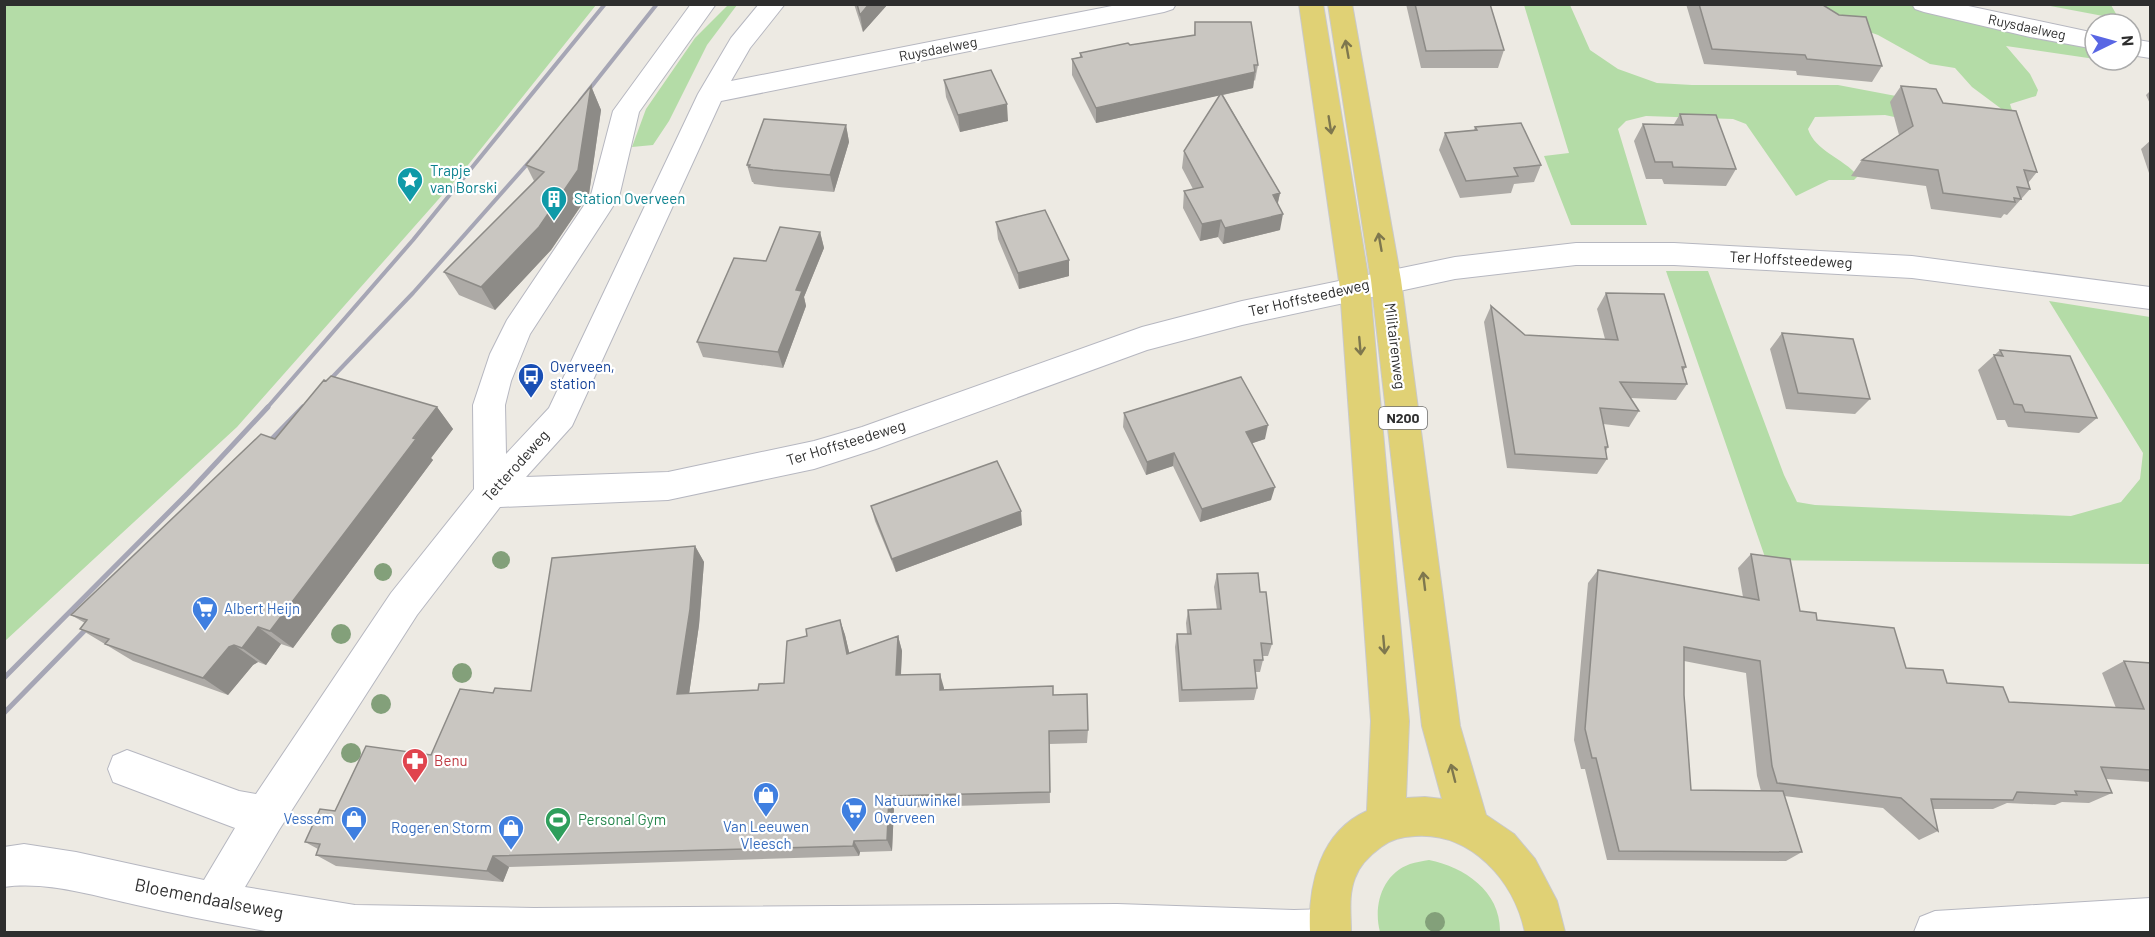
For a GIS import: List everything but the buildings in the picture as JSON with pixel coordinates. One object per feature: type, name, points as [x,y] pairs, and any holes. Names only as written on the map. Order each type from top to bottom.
[{"type":"main road","name":"Militairenweg","points":[[1311,4],[1371,284],[1390,721],[1386,822]]},
{"type":"main road","name":"Militairenweg","points":[[1340,4],[1371,284],[1442,726],[1458,791],[1472,829]]},
{"type":"main road","points":[[1331,931],[1329,899],[1338,866],[1358,839],[1386,822],[1407,816],[1429,816],[1453,821],[1472,829],[1494,842],[1510,858],[1535,897],[1543,919],[1545,933]]},
{"type":"street","points":[[491,493],[489,405],[505,354],[518,328],[605,197],[626,111],[704,4]]},
{"type":"street","name":"Tetterodeweg","points":[[213,902],[265,816],[404,604],[491,493],[561,417],[711,94],[740,44],[773,4]]},
{"type":"street","name":"Ruysdaelweg","points":[[711,94],[1164,4]]},
{"type":"street","name":"Ruysdaelweg","points":[[1924,4],[2083,39]]},
{"type":"street","name":"Ter Hoffsteedeweg","points":[[491,493],[668,486],[814,455],[866,440],[1142,339],[1242,313],[1455,268],[1576,254],[1674,254],[1912,267],[2151,298]]},
{"type":"street","points":[[127,769],[239,810],[265,816]]},
{"type":"street","name":"Bloemendaalseweg","points":[[11,861],[76,872],[213,902],[355,926],[534,929],[1117,925],[1331,931]]},
{"type":"street","points":[[1935,933],[2151,919]]},
{"type":"green space","points":[[5,4],[596,5],[460,175],[237,427],[5,641]]},
{"type":"green space","points":[[728,5],[737,5],[707,45],[669,121],[653,145],[632,147],[646,109],[695,38]]},
{"type":"green space","points":[[1524,5],[1570,5],[1590,50],[1618,69],[1657,83],[1838,85],[1896,96],[1923,123],[1885,115],[1815,117],[1808,129],[1812,137],[1823,149],[1858,176],[1854,180],[1829,180],[1796,196],[1746,124],[1733,119],[1646,116],[1626,121],[1618,129],[1647,225],[1571,225],[1544,156],[1569,153]]},
{"type":"green space","points":[[1794,5],[1913,5],[2083,38],[2083,57],[2006,46],[2030,74],[2038,90],[2036,96],[2010,104],[2015,119],[1972,87],[1955,68],[1930,64],[1878,35]]},
{"type":"green space","points":[[2045,5],[2111,5],[2115,12],[2083,12]]},
{"type":"green space","points":[[1666,271],[1708,271],[1784,475],[1797,502],[1815,505],[2071,516],[2121,502],[2140,479],[2143,453],[2049,301],[2150,317],[2150,564],[1766,560]]},
{"type":"green space","points":[[1429,860],[1442,863],[1468,875],[1487,893],[1499,918],[1500,932],[1380,932],[1379,902],[1386,883],[1400,869],[1412,863]]},
{"type":"railway","points":[[266,409],[413,240],[605,4]]},
{"type":"railway","points":[[580,101],[657,4]]},
{"type":"railway","points":[[321,389],[413,293],[538,152]]},
{"type":"railway","points":[[4,678],[188,493],[268,407]]},
{"type":"railway","points":[[262,449],[303,407]]},
{"type":"railway","points":[[4,713],[94,621]]},
{"type":"place","name":"Trapje van Borski","points":[[410,203]]},
{"type":"place","name":"Station Overveen","points":[[554,222]]},
{"type":"place","name":"Overveen, station","points":[[531,399]]},
{"type":"place","name":"Albert Heijn","points":[[205,632]]},
{"type":"place","name":"Benu","points":[[415,784]]},
{"type":"place","name":"Van Leeuwen Vleesch","points":[[766,818]]},
{"type":"place","name":"Natuurwinkel Overveen","points":[[854,833]]},
{"type":"place","name":"Vessem","points":[[354,842]]},
{"type":"place","name":"Personal Gym","points":[[558,843]]},
{"type":"place","name":"Roger en Storm","points":[[511,851]]}]
